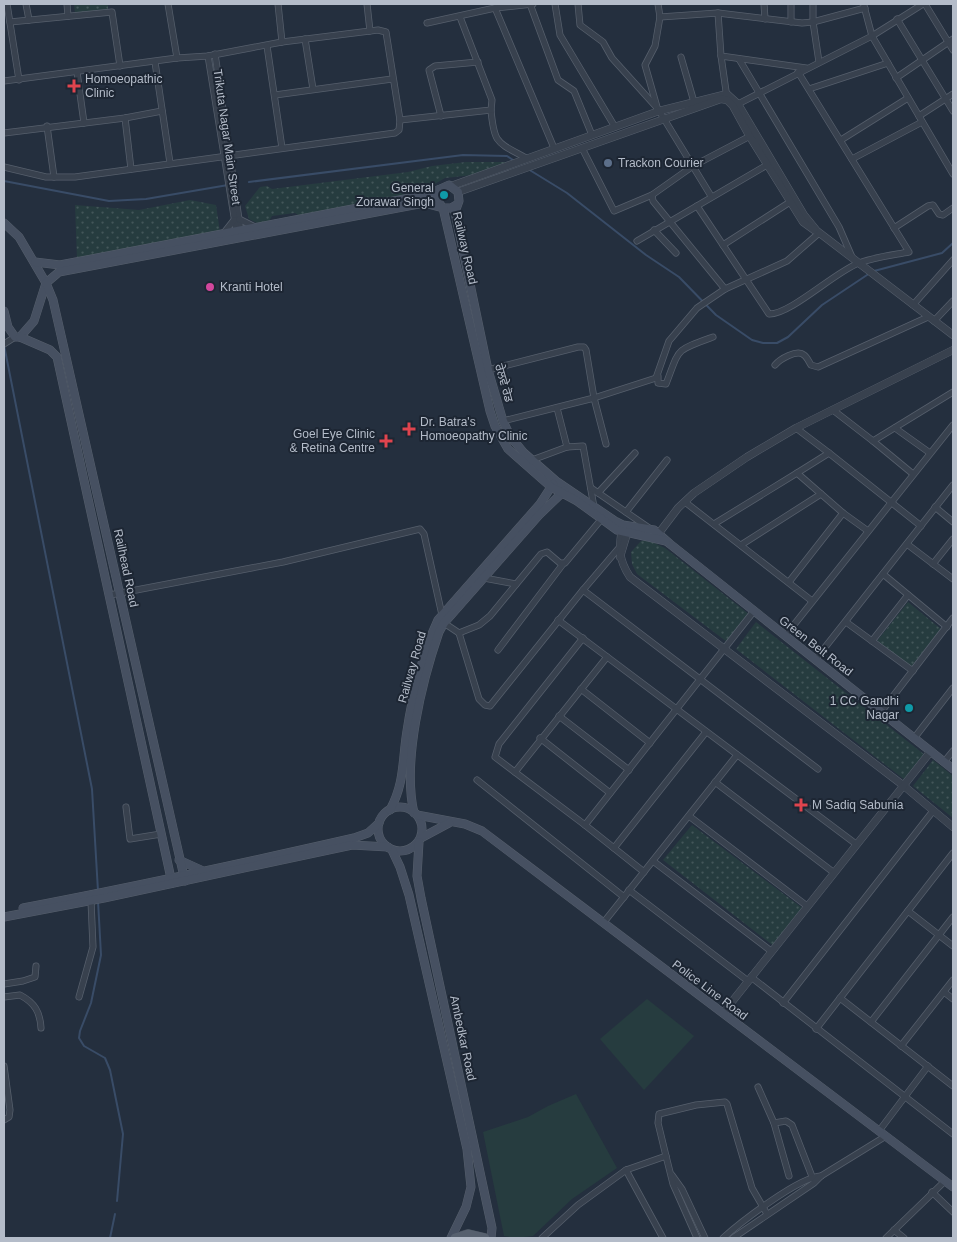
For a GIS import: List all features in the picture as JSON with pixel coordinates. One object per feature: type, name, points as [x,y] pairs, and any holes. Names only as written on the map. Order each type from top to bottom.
[{"type":"main road","points":[[34,262],[60,265],[99,260],[222,234],[239,234],[255,227],[420,196],[438,190],[443,186],[451,186],[458,192],[459,200],[456,205],[451,208],[443,208],[436,199],[438,190]]},
{"type":"main road","name":"Railway Road","points":[[46,282],[59,272],[99,260],[239,234],[424,204],[443,208],[495,426],[508,449],[563,491],[603,517],[626,529],[658,535],[666,541]]},
{"type":"main road","name":"ਰੇਲਵੇ ਰੋਡ","points":[[456,205],[456,220],[488,370],[503,421],[510,436],[554,484]]},
{"type":"main road","name":"Railhead Road","points":[[5,225],[34,262],[46,282],[53,300],[102,512],[178,860],[184,878]]},
{"type":"main road","points":[[4,311],[12,340],[34,321],[46,282]]},
{"type":"main road","name":"Railhead Road","points":[[12,340],[50,350],[56,358],[110,595],[171,880]]},
{"type":"main road","name":"Railway Road","points":[[390,810],[400,789],[406,733],[430,641],[443,619],[554,484]]},
{"type":"main road","points":[[415,814],[411,765],[414,731],[443,619],[484,578],[539,515],[563,491],[594,507],[603,517]]},
{"type":"main road","points":[[91,514],[102,512]]},
{"type":"main road","points":[[626,529],[649,528],[658,535]]},
{"type":"main road","name":"Green Belt Road","points":[[666,541],[953,769]]},
{"type":"main road","points":[[184,878],[201,870],[354,838],[368,833],[379,823],[382,816],[390,810],[399,808],[408,809],[415,814],[422,824],[420,840]]},
{"type":"main road","name":"Police Line Road","points":[[415,814],[448,823],[465,824],[482,831],[953,1187]]},
{"type":"main road","points":[[379,823],[380,838],[390,849],[400,867],[409,895],[467,1149],[471,1187],[466,1207],[453,1238]]},
{"type":"main road","points":[[105,895],[171,880],[352,845],[400,851],[410,849],[420,840],[448,823]]},
{"type":"main road","name":"Ambedkar Road","points":[[420,840],[417,876],[492,1228],[491,1238]]},
{"type":"main road","points":[[178,860],[201,870]]},
{"type":"main road","points":[[159,880],[168,864]]},
{"type":"main road","points":[[4,917],[93,899],[159,880],[171,880]]},
{"type":"main road","points":[[4,911],[93,899]]},
{"type":"main road","points":[[453,1238],[465,1234],[477,1234],[485,1238]]},
{"type":"street","points":[[7,4],[19,80]]},
{"type":"street","points":[[26,4],[29,20]]},
{"type":"street","points":[[67,4],[68,16]]},
{"type":"street","points":[[110,4],[120,66]]},
{"type":"street","points":[[168,4],[177,58]]},
{"type":"street","points":[[278,4],[282,42]]},
{"type":"street","points":[[4,167],[54,177],[75,177],[395,133],[399,130],[400,120],[392,79],[387,34],[383,31],[370,31],[367,4]]},
{"type":"street","points":[[427,23],[495,8],[529,4],[558,80],[574,91],[592,135]]},
{"type":"street","points":[[554,4],[560,35],[615,127]]},
{"type":"street","points":[[578,4],[579,21],[582,28],[603,42],[612,58],[658,110],[712,196]]},
{"type":"street","points":[[658,4],[660,17],[655,46],[645,65],[658,110]]},
{"type":"street","points":[[764,4],[764,19]]},
{"type":"street","points":[[791,4],[791,22]]},
{"type":"street","points":[[813,4],[813,22],[819,62]]},
{"type":"street","points":[[909,4],[912,10]]},
{"type":"street","points":[[736,105],[872,36],[924,4],[951,41],[953,50]]},
{"type":"street","points":[[660,17],[718,13],[791,22],[813,22],[864,6],[872,36],[953,174]]},
{"type":"street","points":[[495,8],[554,148]]},
{"type":"street","points":[[10,22],[112,12]]},
{"type":"street","points":[[718,13],[721,56],[727,97],[736,105],[804,215],[818,232],[953,335]]},
{"type":"street","points":[[460,17],[492,100],[493,133],[497,140],[524,159]]},
{"type":"street","points":[[897,19],[953,111]]},
{"type":"street","name":"Trikuta Nagar Main Street","points":[[239,234],[227,156],[215,54],[282,42],[370,31]]},
{"type":"street","points":[[305,39],[313,89]]},
{"type":"street","points":[[896,78],[951,41]]},
{"type":"street","points":[[267,46],[282,148]]},
{"type":"street","points":[[4,81],[215,54]]},
{"type":"street","points":[[208,56],[227,156]]},
{"type":"street","points":[[721,56],[806,68]]},
{"type":"street","points":[[681,57],[694,102]]},
{"type":"street","points":[[740,59],[839,227],[858,263]]},
{"type":"street","points":[[155,62],[170,163]]},
{"type":"street","points":[[441,116],[429,70],[435,66],[478,62]]},
{"type":"street","points":[[808,88],[888,63]]},
{"type":"street","points":[[77,72],[84,123]]},
{"type":"street","points":[[697,206],[766,312],[771,314],[858,263],[909,252],[798,72]]},
{"type":"street","points":[[275,95],[392,79]]},
{"type":"street","points":[[919,116],[953,94]]},
{"type":"street","points":[[451,186],[658,110],[727,97]]},
{"type":"street","points":[[458,192],[663,118],[727,97]]},
{"type":"street","points":[[841,140],[908,98]]},
{"type":"street","points":[[400,120],[492,110]]},
{"type":"street","points":[[4,133],[47,126],[125,118],[162,111]]},
{"type":"street","points":[[125,118],[131,169]]},
{"type":"street","points":[[852,158],[922,122]]},
{"type":"street","points":[[47,126],[54,177]]},
{"type":"street","points":[[753,135],[767,165],[805,226],[818,232]]},
{"type":"street","points":[[582,148],[614,211],[619,211],[652,195],[693,166],[753,135]]},
{"type":"street","points":[[637,240],[767,165]]},
{"type":"street","points":[[652,195],[653,200],[725,290]]},
{"type":"street","points":[[723,245],[790,202]]},
{"type":"street","points":[[894,228],[928,206],[933,205],[938,214],[943,215],[953,208]]},
{"type":"street","points":[[222,234],[237,220],[255,227]]},
{"type":"street","points":[[654,230],[676,253]]},
{"type":"street","points":[[713,337],[681,350],[662,384],[657,382],[669,341],[704,302],[787,261],[818,232]]},
{"type":"street","points":[[913,305],[953,260]]},
{"type":"street","points":[[775,365],[781,359],[799,353],[805,355],[811,365],[818,367],[931,319],[953,300]]},
{"type":"street","points":[[488,370],[553,352],[584,347],[594,398],[606,444]]},
{"type":"street","points":[[658,535],[685,502],[728,468],[796,428],[953,350]]},
{"type":"street","points":[[503,421],[594,398],[649,381],[658,376]]},
{"type":"street","points":[[873,441],[953,392]]},
{"type":"street","points":[[557,408],[568,448]]},
{"type":"street","points":[[833,410],[913,474]]},
{"type":"street","points":[[785,636],[953,425]]},
{"type":"street","points":[[796,428],[921,526]]},
{"type":"street","points":[[895,428],[930,454]]},
{"type":"street","points":[[532,460],[568,448],[584,447],[594,507]]},
{"type":"street","points":[[598,493],[634,453]]},
{"type":"street","points":[[714,524],[829,453]]},
{"type":"street","points":[[626,512],[667,460]]},
{"type":"street","points":[[797,473],[843,513],[868,531]]},
{"type":"street","points":[[815,660],[953,485]]},
{"type":"street","points":[[591,488],[649,528]]},
{"type":"street","points":[[741,545],[821,494]]},
{"type":"street","points":[[685,502],[812,601]]},
{"type":"street","points":[[935,508],[953,522]]},
{"type":"street","points":[[788,582],[843,513]]},
{"type":"street","points":[[498,650],[563,564],[603,517]]},
{"type":"street","points":[[110,595],[284,562],[420,529],[424,534],[443,619],[459,633],[479,699],[489,706],[492,705],[558,620],[618,549],[626,529]]},
{"type":"street","points":[[620,558],[626,529]]},
{"type":"street","points":[[933,564],[953,540]]},
{"type":"street","points":[[907,544],[953,580]]},
{"type":"street","points":[[618,549],[620,558],[630,577],[904,786],[953,827]]},
{"type":"street","points":[[459,633],[486,620],[543,552],[563,564]]},
{"type":"street","points":[[883,574],[947,627]]},
{"type":"street","points":[[484,578],[516,584]]},
{"type":"street","points":[[583,590],[818,769]]},
{"type":"street","points":[[872,641],[908,595]]},
{"type":"street","points":[[585,825],[754,612]]},
{"type":"street","points":[[881,712],[953,618]]},
{"type":"street","points":[[558,620],[856,844]]},
{"type":"street","points":[[846,622],[913,671]]},
{"type":"street","points":[[583,638],[496,749],[495,758],[644,872]]},
{"type":"street","points":[[515,772],[540,738],[607,657]]},
{"type":"street","points":[[914,737],[953,688]]},
{"type":"street","points":[[581,689],[650,743]]},
{"type":"street","points":[[559,716],[629,770]]},
{"type":"street","points":[[614,848],[706,732]]},
{"type":"street","points":[[540,738],[610,793]]},
{"type":"street","points":[[723,1014],[833,872],[931,751]]},
{"type":"street","points":[[944,762],[953,751]]},
{"type":"street","points":[[604,922],[737,755]]},
{"type":"street","points":[[478,780],[624,897]]},
{"type":"street","points":[[716,782],[833,872]]},
{"type":"street","points":[[126,807],[130,839],[161,834]]},
{"type":"street","points":[[783,1003],[933,811]]},
{"type":"street","points":[[689,816],[807,906]]},
{"type":"street","points":[[816,1028],[953,853]]},
{"type":"street","points":[[653,861],[771,952]]},
{"type":"street","points":[[629,890],[783,1003],[953,1134]]},
{"type":"street","points":[[79,997],[93,948],[93,899]]},
{"type":"street","points":[[908,911],[953,946]]},
{"type":"street","points":[[871,1022],[953,917]]},
{"type":"street","points":[[4,984],[35,977],[36,966]]},
{"type":"street","points":[[901,1046],[953,980]]},
{"type":"street","points":[[944,992],[953,999]]},
{"type":"street","points":[[4,997],[20,995],[35,1006],[40,1013],[41,1028]]},
{"type":"street","points":[[840,998],[953,1086]]},
{"type":"street","points":[[4,1066],[10,1110],[9,1117],[4,1120]]},
{"type":"street","points":[[879,1131],[928,1066]]},
{"type":"street","points":[[758,1087],[774,1123],[790,1176]]},
{"type":"street","points":[[697,1238],[675,1188],[658,1123],[660,1114],[696,1105],[725,1102],[752,1188],[763,1209],[768,1214]]},
{"type":"street","points":[[774,1123],[786,1121],[792,1125],[814,1183]]},
{"type":"street","points":[[733,1238],[814,1183],[821,1176],[886,1136]]},
{"type":"street","points":[[542,1238],[578,1205],[626,1170],[666,1156]]},
{"type":"street","points":[[626,1170],[663,1238]]},
{"type":"street","points":[[672,1175],[682,1189],[705,1238]]},
{"type":"street","points":[[723,1238],[812,1177],[821,1176]]},
{"type":"street","points":[[886,1238],[945,1181]]},
{"type":"street","points":[[932,1192],[953,1212]]},
{"type":"street","points":[[894,1230],[904,1238]]},
{"type":"green space","points":[[74,4],[108,4],[108,9],[75,13]]},
{"type":"green space","points":[[466,162],[511,162],[473,175],[445,178],[428,188],[397,197],[301,217],[295,213],[272,216],[268,223],[257,223],[249,219],[245,206],[260,187],[267,186],[272,189],[408,172],[432,166]]},
{"type":"green space","points":[[190,200],[216,205],[220,232],[77,259],[75,205],[139,210]]},
{"type":"green space","points":[[648,540],[665,548],[750,615],[727,642],[637,574],[632,564],[631,552],[641,541]]},
{"type":"green space","points":[[908,602],[941,629],[910,668],[877,641]]},
{"type":"green space","points":[[756,622],[925,755],[905,780],[736,649]]},
{"type":"green space","points":[[933,760],[953,776],[953,818],[913,786]]},
{"type":"green space","points":[[692,825],[805,910],[775,947],[663,860]]},
{"type":"green space","points":[[647,999],[694,1036],[644,1090],[600,1039]]},
{"type":"green space","points":[[576,1094],[617,1168],[572,1199],[533,1236],[515,1238],[504,1236],[483,1132],[528,1117]]},
{"type":"waterway","points":[[249,182],[463,155],[507,156],[513,160]]},
{"type":"waterway","points":[[528,169],[567,193],[646,255],[679,277],[716,315],[752,340],[763,343],[777,343],[788,337],[822,305],[870,273]]},
{"type":"waterway","points":[[4,181],[109,201],[146,199],[228,185]]},
{"type":"waterway","points":[[874,271],[942,253],[953,243]]},
{"type":"waterway","points":[[4,345],[92,789],[98,891]]},
{"type":"waterway","points":[[98,901],[101,955],[91,1003],[79,1038],[84,1046],[105,1058],[110,1070],[123,1134],[117,1201]]},
{"type":"waterway","points":[[110,1238],[115,1214]]},
{"type":"place","name":"Homoeopathic Clinic","points":[[74,86]]},
{"type":"place","name":"Trackon Courier","points":[[608,163]]},
{"type":"place","name":"General Zorawar Singh","points":[[444,195]]},
{"type":"place","name":"Kranti Hotel","points":[[210,287]]},
{"type":"place","name":"Dr. Batra's Homoeopathy Clinic","points":[[409,429]]},
{"type":"place","name":"Goel Eye Clinic & Retina Centre","points":[[386,441]]},
{"type":"place","name":"1 CC Gandhi Nagar","points":[[909,708]]},
{"type":"place","name":"M Sadiq Sabunia","points":[[801,805]]}]
